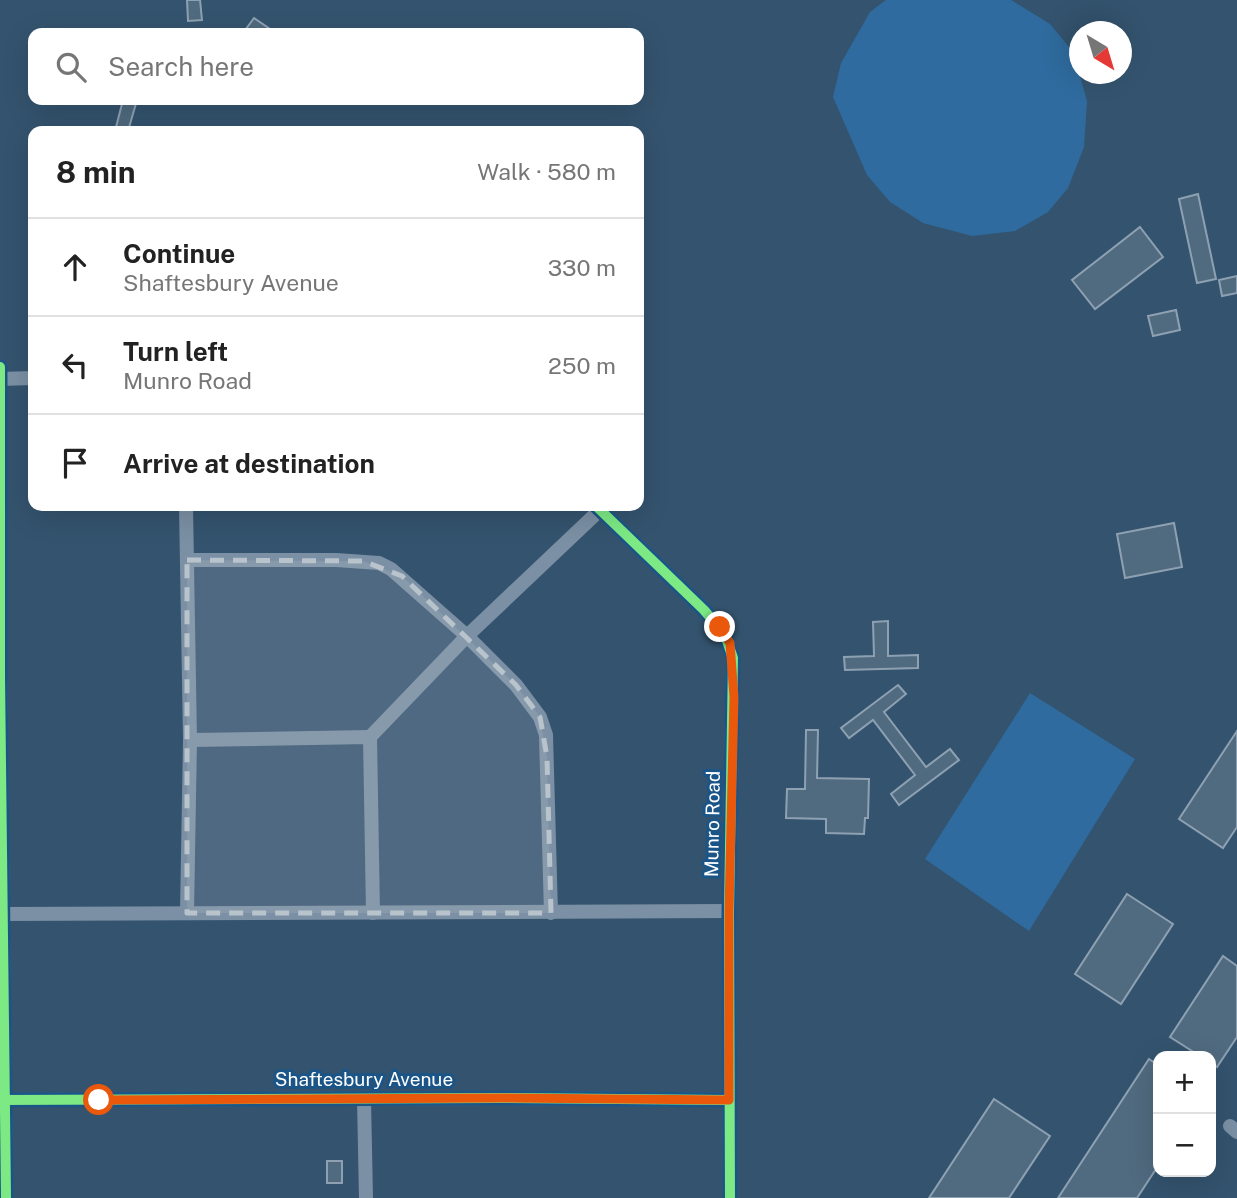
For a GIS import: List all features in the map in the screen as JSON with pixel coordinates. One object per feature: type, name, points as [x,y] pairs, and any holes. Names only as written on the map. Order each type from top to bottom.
[{"type":"street","points":[[0,367],[2,1100],[6,1198]]},
{"type":"street","points":[[0,379],[28,378]]},
{"type":"street","points":[[186,511],[190,740],[187,914]]},
{"type":"street","points":[[373,913],[370,737],[467,636],[595,511]]},
{"type":"street","name":"Munro Road","points":[[601,511],[704,610],[730,643],[734,697],[729,911],[730,1198]]},
{"type":"street","points":[[187,560],[337,560],[379,563],[402,576],[467,636],[529,700],[540,717],[546,735],[551,913]]},
{"type":"street","points":[[190,740],[370,737]]},
{"type":"street","points":[[3,914],[729,911]]},
{"type":"street","points":[[364,1099],[366,1198]]},
{"type":"street","name":"Shaftesbury Avenue","points":[[2,1100],[729,1100]]},
{"type":"highlighted area","points":[[187,560],[363,561],[402,576],[516,685],[540,717],[547,757],[551,913],[187,913]]},
{"type":"shaded area","points":[[886,0],[1011,0],[1050,24],[1069,47],[1069,84],[1082,84],[1087,101],[1084,147],[1068,188],[1048,212],[1015,231],[972,236],[923,223],[890,202],[867,175],[833,97],[841,63],[870,12]]},
{"type":"shaded area","points":[[1030,693],[1135,759],[1029,931],[925,859]]},
{"type":"building","points":[[187,0],[200,0],[202,20],[188,21]]},
{"type":"building","points":[[254,18],[269,28],[247,28]]},
{"type":"building","points":[[122,105],[136,105],[129,126],[116,126]]},
{"type":"building","points":[[1198,194],[1216,279],[1197,283],[1179,199]]},
{"type":"building","points":[[1140,227],[1163,257],[1095,309],[1072,280]]},
{"type":"building","points":[[1237,276],[1237,293],[1222,296],[1219,280]]},
{"type":"building","points":[[1176,310],[1180,330],[1153,336],[1148,316]]},
{"type":"building","points":[[1174,523],[1182,567],[1125,578],[1117,534]]},
{"type":"building","points":[[888,621],[888,656],[918,655],[918,668],[845,670],[844,657],[874,656],[873,622]]},
{"type":"building","points":[[898,685],[906,694],[884,712],[926,767],[950,749],[959,760],[899,805],[891,794],[915,775],[873,720],[849,738],[841,728]]},
{"type":"building","points":[[806,730],[818,730],[817,778],[869,779],[868,818],[865,818],[864,834],[826,833],[826,819],[786,818],[787,789],[805,789]]},
{"type":"building","points":[[1237,731],[1237,827],[1223,848],[1179,819]]},
{"type":"building","points":[[1127,894],[1173,924],[1121,1004],[1075,974]]},
{"type":"building","points":[[1223,956],[1237,966],[1237,1037],[1217,1067],[1216,1051],[1192,1051],[1170,1037]]},
{"type":"building","points":[[1149,1059],[1153,1062],[1153,1174],[1137,1198],[1058,1198]]},
{"type":"building","points":[[994,1099],[1050,1136],[1009,1198],[929,1198]]},
{"type":"building","points":[[327,1161],[342,1161],[342,1183],[327,1183]]},
{"type":"cycle path","points":[[0,367],[0,677],[6,1198]]},
{"type":"cycle path","points":[[601,511],[704,610],[725,635],[733,658],[729,911],[730,1198]]},
{"type":"cycle path","points":[[0,1100],[729,1100]]},
{"type":"route","points":[[99,1100],[729,1100],[729,911],[734,697],[733,658],[730,643],[720,627]]}]
